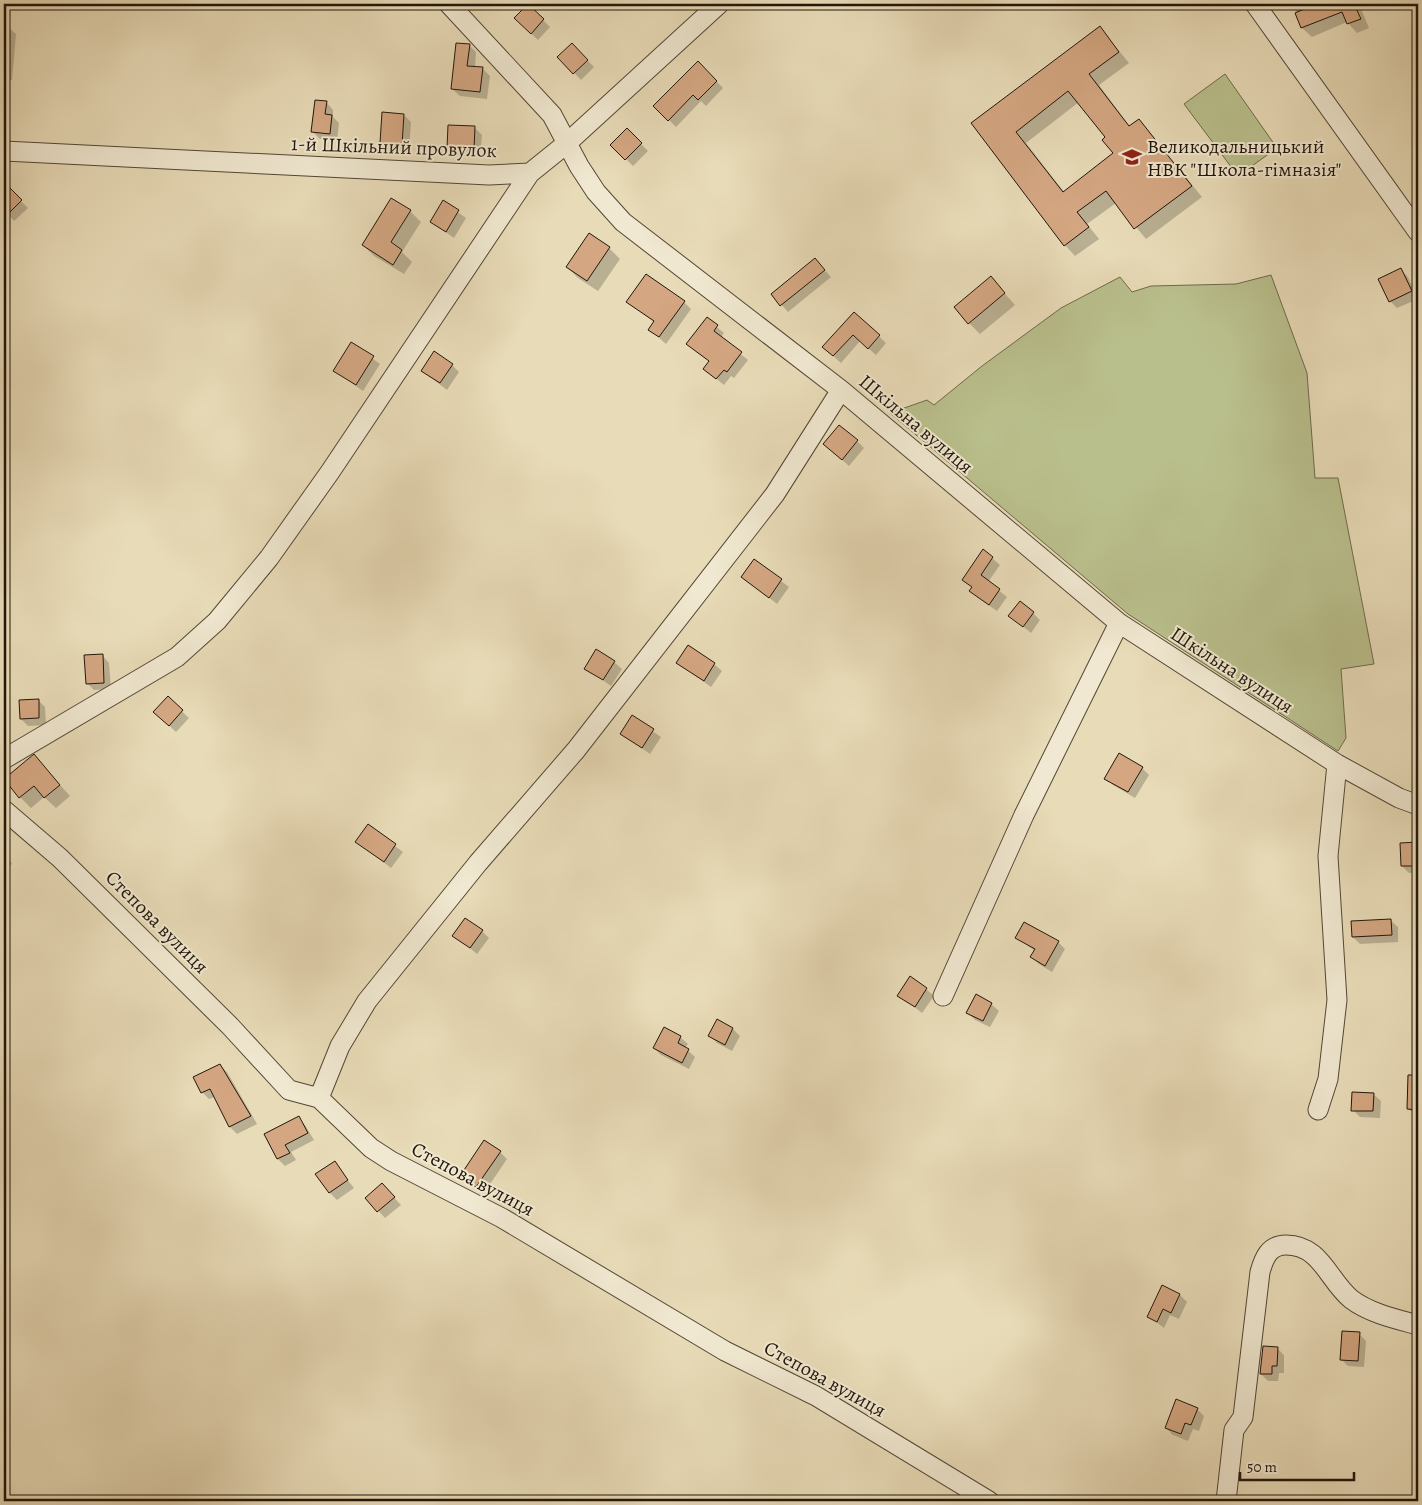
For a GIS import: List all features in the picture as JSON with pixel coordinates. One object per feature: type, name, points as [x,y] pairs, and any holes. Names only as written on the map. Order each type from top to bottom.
[{"type":"street","name":"Шкільна вулиця","points":[[449,4],[552,115],[566,144],[596,192],[623,222],[841,390],[1119,623],[1337,764],[1399,798],[1418,805]]},
{"type":"street","points":[[4,759],[177,657],[217,621],[269,558],[324,480],[530,173],[566,144],[719,4]]},
{"type":"street","points":[[1254,4],[1418,232]]},
{"type":"street","name":"1-й Шкільний провулок","points":[[4,151],[489,175],[530,173]]},
{"type":"street","points":[[319,1098],[340,1046],[367,1001],[478,863],[576,750],[775,494],[841,390]]},
{"type":"street","points":[[943,996],[1024,815],[1119,623]]},
{"type":"street","points":[[1318,1110],[1328,1078],[1336,1000],[1328,856],[1337,764]]},
{"type":"street","name":"Степова вулиця","points":[[4,810],[60,858],[230,1026],[290,1090],[319,1098],[351,1131],[391,1161],[502,1218],[725,1351],[816,1396],[989,1501]]},
{"type":"street","points":[[1226,1501],[1234,1430],[1243,1417],[1260,1272],[1264,1258],[1272,1248],[1282,1245],[1302,1246],[1325,1265],[1351,1299],[1369,1309],[1418,1325]]},
{"type":"green space","points":[[1225,74],[1277,148],[1238,176],[1184,104]]},
{"type":"green space","points":[[1271,275],[1307,373],[1315,478],[1338,478],[1374,664],[1341,669],[1346,738],[1338,751],[1128,614],[890,413],[927,400],[934,405],[982,366],[1061,308],[1120,277],[1132,292],[1151,286],[1236,284]]},
{"type":"building","points":[[528,4],[544,19],[531,34],[514,18]]},
{"type":"building","points":[[1316,4],[1360,4],[1355,6],[1361,19],[1347,24],[1342,12],[1301,28],[1295,13]]},
{"type":"building","points":[[1100,26],[1119,52],[1089,74],[1129,126],[1139,119],[1192,186],[1134,229],[1106,191],[1077,212],[1089,227],[1064,246],[971,123]],"holes":[[[1068,91],[1105,137],[1102,140],[1113,153],[1063,192],[1016,132]]]},
{"type":"building","points":[[456,43],[470,44],[467,66],[483,67],[480,92],[451,89]]},
{"type":"building","points":[[572,43],[588,60],[573,74],[557,57]]},
{"type":"building","points":[[698,61],[717,81],[698,100],[693,95],[668,121],[653,106]]},
{"type":"building","points":[[315,100],[327,101],[325,114],[332,115],[330,134],[311,132]]},
{"type":"building","points":[[382,112],[404,114],[402,145],[380,143]]},
{"type":"building","points":[[448,125],[475,126],[474,150],[447,148]]},
{"type":"building","points":[[627,128],[642,143],[625,160],[610,145]]},
{"type":"building","points":[[4,182],[22,200],[4,218]]},
{"type":"building","points":[[391,198],[411,210],[391,242],[402,250],[393,265],[362,245]]},
{"type":"building","points":[[443,200],[459,210],[446,232],[430,222]]},
{"type":"building","points":[[589,233],[610,247],[587,281],[566,267]]},
{"type":"building","points":[[815,258],[825,270],[780,306],[771,294]]},
{"type":"building","points":[[1401,268],[1412,291],[1389,302],[1378,279]]},
{"type":"building","points":[[646,274],[685,301],[659,337],[648,330],[654,321],[626,302]]},
{"type":"building","points":[[991,276],[1005,293],[968,324],[954,307]]},
{"type":"building","points":[[854,312],[880,335],[868,349],[853,335],[833,356],[822,347]]},
{"type":"building","points":[[707,317],[718,325],[714,331],[742,352],[727,372],[724,370],[716,379],[703,369],[709,361],[686,344]]},
{"type":"building","points":[[351,342],[374,356],[356,385],[333,371]]},
{"type":"building","points":[[434,351],[453,364],[440,383],[421,371]]},
{"type":"building","points":[[839,425],[858,440],[842,460],[823,444]]},
{"type":"building","points":[[983,549],[993,557],[981,575],[1000,589],[989,605],[969,591],[972,587],[962,580]]},
{"type":"building","points":[[754,559],[782,579],[769,598],[741,577]]},
{"type":"building","points":[[1020,601],[1034,612],[1023,627],[1008,616]]},
{"type":"building","points":[[688,645],[715,663],[704,681],[676,663]]},
{"type":"building","points":[[596,649],[615,661],[603,680],[584,669]]},
{"type":"building","points":[[103,654],[104,683],[86,684],[84,655]]},
{"type":"building","points":[[168,696],[183,710],[169,726],[153,712]]},
{"type":"building","points":[[39,699],[39,718],[20,719],[19,700]]},
{"type":"building","points":[[632,715],[654,729],[642,748],[620,734]]},
{"type":"building","points":[[1119,753],[1143,767],[1128,792],[1104,779]]},
{"type":"building","points":[[34,754],[60,785],[44,798],[34,786],[19,798],[4,779]]},
{"type":"building","points":[[368,824],[396,844],[384,862],[355,842]]},
{"type":"building","points":[[1418,842],[1418,866],[1401,866],[1400,843]]},
{"type":"building","points":[[465,918],[483,930],[470,948],[452,936]]},
{"type":"building","points":[[1391,919],[1392,935],[1352,937],[1351,921]]},
{"type":"building","points":[[1024,922],[1059,941],[1045,966],[1030,957],[1035,949],[1015,938]]},
{"type":"building","points":[[910,976],[927,988],[915,1007],[897,996]]},
{"type":"building","points":[[976,994],[992,1003],[983,1021],[966,1013]]},
{"type":"building","points":[[717,1019],[733,1028],[725,1045],[708,1036]]},
{"type":"building","points":[[664,1027],[681,1036],[678,1043],[689,1049],[682,1063],[653,1048]]},
{"type":"building","points":[[220,1064],[251,1116],[229,1127],[210,1089],[201,1093],[193,1077]]},
{"type":"building","points":[[1408,1075],[1418,1075],[1418,1110],[1407,1109]]},
{"type":"building","points":[[1352,1092],[1374,1093],[1373,1111],[1351,1111]]},
{"type":"building","points":[[299,1116],[308,1133],[285,1145],[290,1153],[277,1159],[264,1134]]},
{"type":"building","points":[[484,1140],[501,1151],[476,1187],[460,1176]]},
{"type":"building","points":[[335,1161],[348,1180],[329,1193],[315,1174]]},
{"type":"building","points":[[382,1183],[395,1197],[377,1212],[365,1198]]},
{"type":"building","points":[[1162,1285],[1180,1294],[1171,1313],[1163,1309],[1157,1322],[1147,1317]]},
{"type":"building","points":[[1342,1331],[1360,1332],[1358,1361],[1340,1360]]},
{"type":"building","points":[[1263,1346],[1278,1347],[1277,1366],[1272,1366],[1272,1374],[1260,1374]]},
{"type":"building","points":[[1176,1399],[1198,1408],[1191,1425],[1185,1423],[1181,1434],[1165,1428]]},
{"type":"place","name":"Великодальницький НВК \"Школа-гімназія\"","points":[[1132,157]]}]
